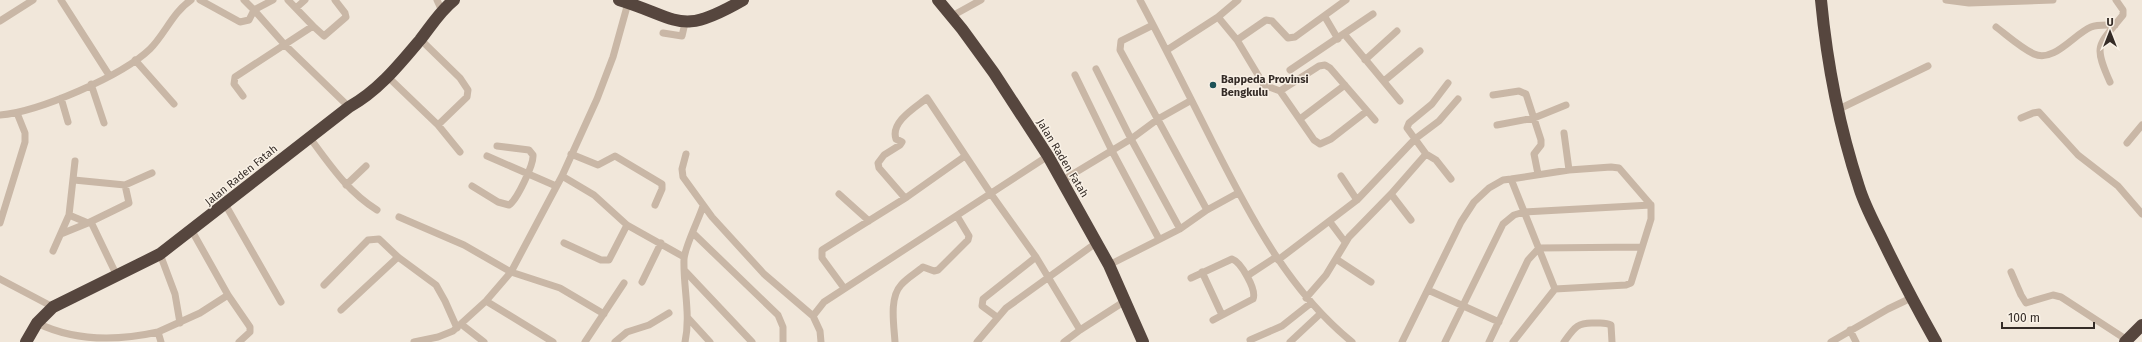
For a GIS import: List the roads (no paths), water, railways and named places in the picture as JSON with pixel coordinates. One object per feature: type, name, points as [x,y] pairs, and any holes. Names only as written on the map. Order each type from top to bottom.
[{"type":"highway","name":"Jalan Raden Fatah","points":[[26,342],[37,323],[53,307],[160,254],[192,231],[349,107],[360,101],[388,77],[420,39],[440,6],[454,0]]},
{"type":"highway","points":[[628,2],[667,18],[686,23],[712,17],[743,0]]},
{"type":"highway","name":"Jalan Raden Fatah","points":[[938,0],[952,16],[994,73],[1063,180],[1109,265],[1143,342]]},
{"type":"highway","points":[[1820,0],[1826,54],[1837,110],[1859,188],[1869,214],[1911,298],[1936,342]]},
{"type":"highway","points":[[2126,341],[2142,325]]},
{"type":"street","points":[[0,21],[33,0]]},
{"type":"street","points":[[61,0],[109,75]]},
{"type":"street","points":[[0,115],[17,113],[62,98],[109,75],[135,60],[151,48],[170,22],[191,0]]},
{"type":"street","points":[[200,0],[240,22],[249,20],[254,10],[273,0]]},
{"type":"street","points":[[244,0],[285,45],[349,107]]},
{"type":"street","points":[[288,0],[312,26],[324,36],[346,17],[345,12],[335,0]]},
{"type":"street","points":[[296,8],[305,0]]},
{"type":"street","points":[[952,16],[981,0]]},
{"type":"street","points":[[1140,0],[1167,50],[1190,101],[1238,193],[1277,258],[1308,301],[1320,314],[1352,342]]},
{"type":"street","points":[[1167,50],[1218,17],[1238,0]]},
{"type":"street","points":[[1237,40],[1266,20],[1272,21],[1285,36],[1292,38],[1324,17],[1346,0]]},
{"type":"street","points":[[1946,0],[1968,3],[2053,0]]},
{"type":"street","points":[[2110,82],[2099,57],[2099,52],[2101,44],[2124,12],[2116,0]]},
{"type":"street","points":[[414,342],[444,335],[459,326],[486,301],[511,272],[562,176],[597,99],[613,57],[628,2]]},
{"type":"street","points":[[1290,70],[1345,35],[1373,14]]},
{"type":"street","points":[[1218,17],[1237,40],[1264,85],[1280,91],[1314,140],[1324,143],[1367,111]]},
{"type":"street","points":[[1324,17],[1338,39]]},
{"type":"street","points":[[663,33],[682,36],[686,23]]},
{"type":"street","points":[[1153,25],[1121,41],[1119,47],[1207,210]]},
{"type":"street","points":[[1996,27],[2030,51],[2041,55],[2050,54],[2061,48],[2093,26],[2115,25]]},
{"type":"street","points":[[242,96],[234,84],[235,77],[312,26]]},
{"type":"street","points":[[1365,60],[1397,31]]},
{"type":"street","points":[[1345,35],[1400,101]]},
{"type":"street","points":[[420,39],[460,78],[468,90],[467,97],[438,125]]},
{"type":"street","points":[[1384,81],[1420,51]]},
{"type":"street","points":[[135,60],[174,104]]},
{"type":"street","points":[[1280,91],[1322,65],[1330,68],[1375,120]]},
{"type":"street","points":[[1837,110],[1928,66]]},
{"type":"street","points":[[1096,69],[1131,139],[1180,229]]},
{"type":"street","points":[[1075,75],[1112,151],[1159,240]]},
{"type":"street","points":[[388,77],[438,125],[460,152]]},
{"type":"street","points":[[1448,83],[1432,104],[1408,126],[1408,131],[1426,154],[1436,160],[1451,179]]},
{"type":"street","points":[[91,84],[104,123]]},
{"type":"street","points":[[1300,118],[1346,85]]},
{"type":"street","points":[[1493,95],[1519,91],[1524,92],[1541,140],[1541,145],[1534,154],[1538,174]]},
{"type":"street","points":[[62,98],[68,122]]},
{"type":"street","points":[[906,198],[879,168],[878,163],[884,155],[900,145],[902,142],[896,139],[894,134],[903,118],[927,98],[965,156],[1036,258],[1080,330]]},
{"type":"street","points":[[1247,276],[1277,258],[1330,222],[1357,200],[1415,139],[1439,120],[1458,99]]},
{"type":"street","points":[[1063,180],[1131,139],[1158,119],[1190,101]]},
{"type":"street","points":[[1497,125],[1534,118],[1566,105]]},
{"type":"street","points":[[2021,118],[2040,112],[2078,154],[2118,186],[2142,214]]},
{"type":"street","points":[[0,223],[2,211],[26,142],[25,133],[17,113]]},
{"type":"street","points":[[2127,143],[2142,125]]},
{"type":"street","points":[[1564,134],[1569,170]]},
{"type":"street","points":[[310,138],[346,185],[357,196],[377,210]]},
{"type":"street","points":[[472,186],[498,202],[509,205],[514,201],[528,174],[533,159],[532,152],[497,146]]},
{"type":"street","points":[[571,154],[598,165],[615,156],[631,164],[662,184],[662,192],[655,205]]},
{"type":"street","points":[[686,154],[682,169],[683,177],[703,206],[730,238],[764,274],[813,316],[820,331],[821,342]]},
{"type":"street","points":[[1250,340],[1282,326],[1308,301],[1353,231],[1391,194],[1426,154]]},
{"type":"street","points":[[487,156],[556,186]]},
{"type":"street","points":[[844,288],[822,258],[822,250],[906,198],[965,156]]},
{"type":"street","points":[[813,316],[820,306],[844,288],[1048,156]]},
{"type":"street","points":[[54,251],[69,215],[75,161]]},
{"type":"street","points":[[346,185],[366,166]]},
{"type":"street","points":[[1402,342],[1467,210],[1489,188],[1503,180],[1511,178],[1569,170],[1611,167],[1619,168],[1651,206],[1651,219],[1630,284],[1555,289],[1514,342]]},
{"type":"street","points":[[74,180],[125,185],[152,172]]},
{"type":"street","points":[[562,176],[594,195],[627,224],[684,257]]},
{"type":"street","points":[[1342,176],[1357,200]]},
{"type":"street","points":[[1511,178],[1555,289]]},
{"type":"street","points":[[61,234],[128,204],[125,185]]},
{"type":"street","points":[[1109,265],[1180,229],[1207,210],[1238,193]]},
{"type":"street","points":[[839,194],[869,221]]},
{"type":"street","points":[[1391,194],[1411,220]]},
{"type":"street","points":[[225,204],[281,302]]},
{"type":"street","points":[[684,342],[688,318],[684,257],[703,206]]},
{"type":"street","points":[[1445,342],[1503,224],[1514,215],[1524,212],[1651,206]]},
{"type":"street","points":[[69,215],[89,222],[117,276]]},
{"type":"street","points":[[895,342],[894,304],[897,292],[901,285],[923,267],[934,271],[938,270],[968,240],[969,236],[957,216]]},
{"type":"street","points":[[399,217],[459,242],[511,272],[560,288],[604,314]]},
{"type":"street","points":[[1330,222],[1346,242]]},
{"type":"street","points":[[564,243],[601,260],[609,260],[612,257],[627,224]]},
{"type":"street","points":[[192,231],[228,295],[250,327],[250,332],[239,342]]},
{"type":"street","points":[[693,233],[778,316],[784,327],[783,342]]},
{"type":"street","points":[[324,285],[368,240],[378,238],[398,257],[436,285],[459,326],[484,342]]},
{"type":"street","points":[[642,282],[661,243]]},
{"type":"street","points":[[977,342],[997,317],[1025,293],[1096,243]]},
{"type":"street","points":[[1489,342],[1528,260],[1539,248],[1642,247]]},
{"type":"street","points":[[160,254],[175,294],[180,323]]},
{"type":"street","points":[[341,310],[398,257]]},
{"type":"street","points":[[997,317],[982,306],[982,299],[1036,258]]},
{"type":"street","points":[[1191,278],[1232,259],[1235,260],[1247,276],[1254,291],[1253,299],[1213,320]]},
{"type":"street","points":[[1336,259],[1371,282]]},
{"type":"street","points":[[685,271],[752,342]]},
{"type":"street","points":[[1202,272],[1222,315]]},
{"type":"street","points":[[2011,272],[2021,295],[2026,302],[2053,295],[2061,297],[2126,341]]},
{"type":"street","points":[[0,279],[53,307]]},
{"type":"street","points":[[585,342],[624,283]]},
{"type":"street","points":[[1428,290],[1498,322]]},
{"type":"street","points":[[37,323],[49,329],[80,337],[131,340],[158,332],[180,323],[228,295]]},
{"type":"street","points":[[1831,342],[1888,309],[1911,298]]},
{"type":"street","points":[[486,301],[554,342]]},
{"type":"street","points":[[1064,342],[1125,301]]},
{"type":"street","points":[[615,342],[627,332],[649,325],[669,313]]},
{"type":"street","points":[[1290,342],[1293,337],[1320,314]]},
{"type":"street","points":[[688,318],[710,342]]},
{"type":"street","points":[[1568,341],[1580,324],[1607,323],[1612,328],[1612,342]]},
{"type":"street","points":[[1850,330],[1856,342]]},
{"type":"street","points":[[158,332],[161,342]]},
{"type":"place","name":"Bappeda Provinsi Bengkulu","points":[[1213,85]]}]
